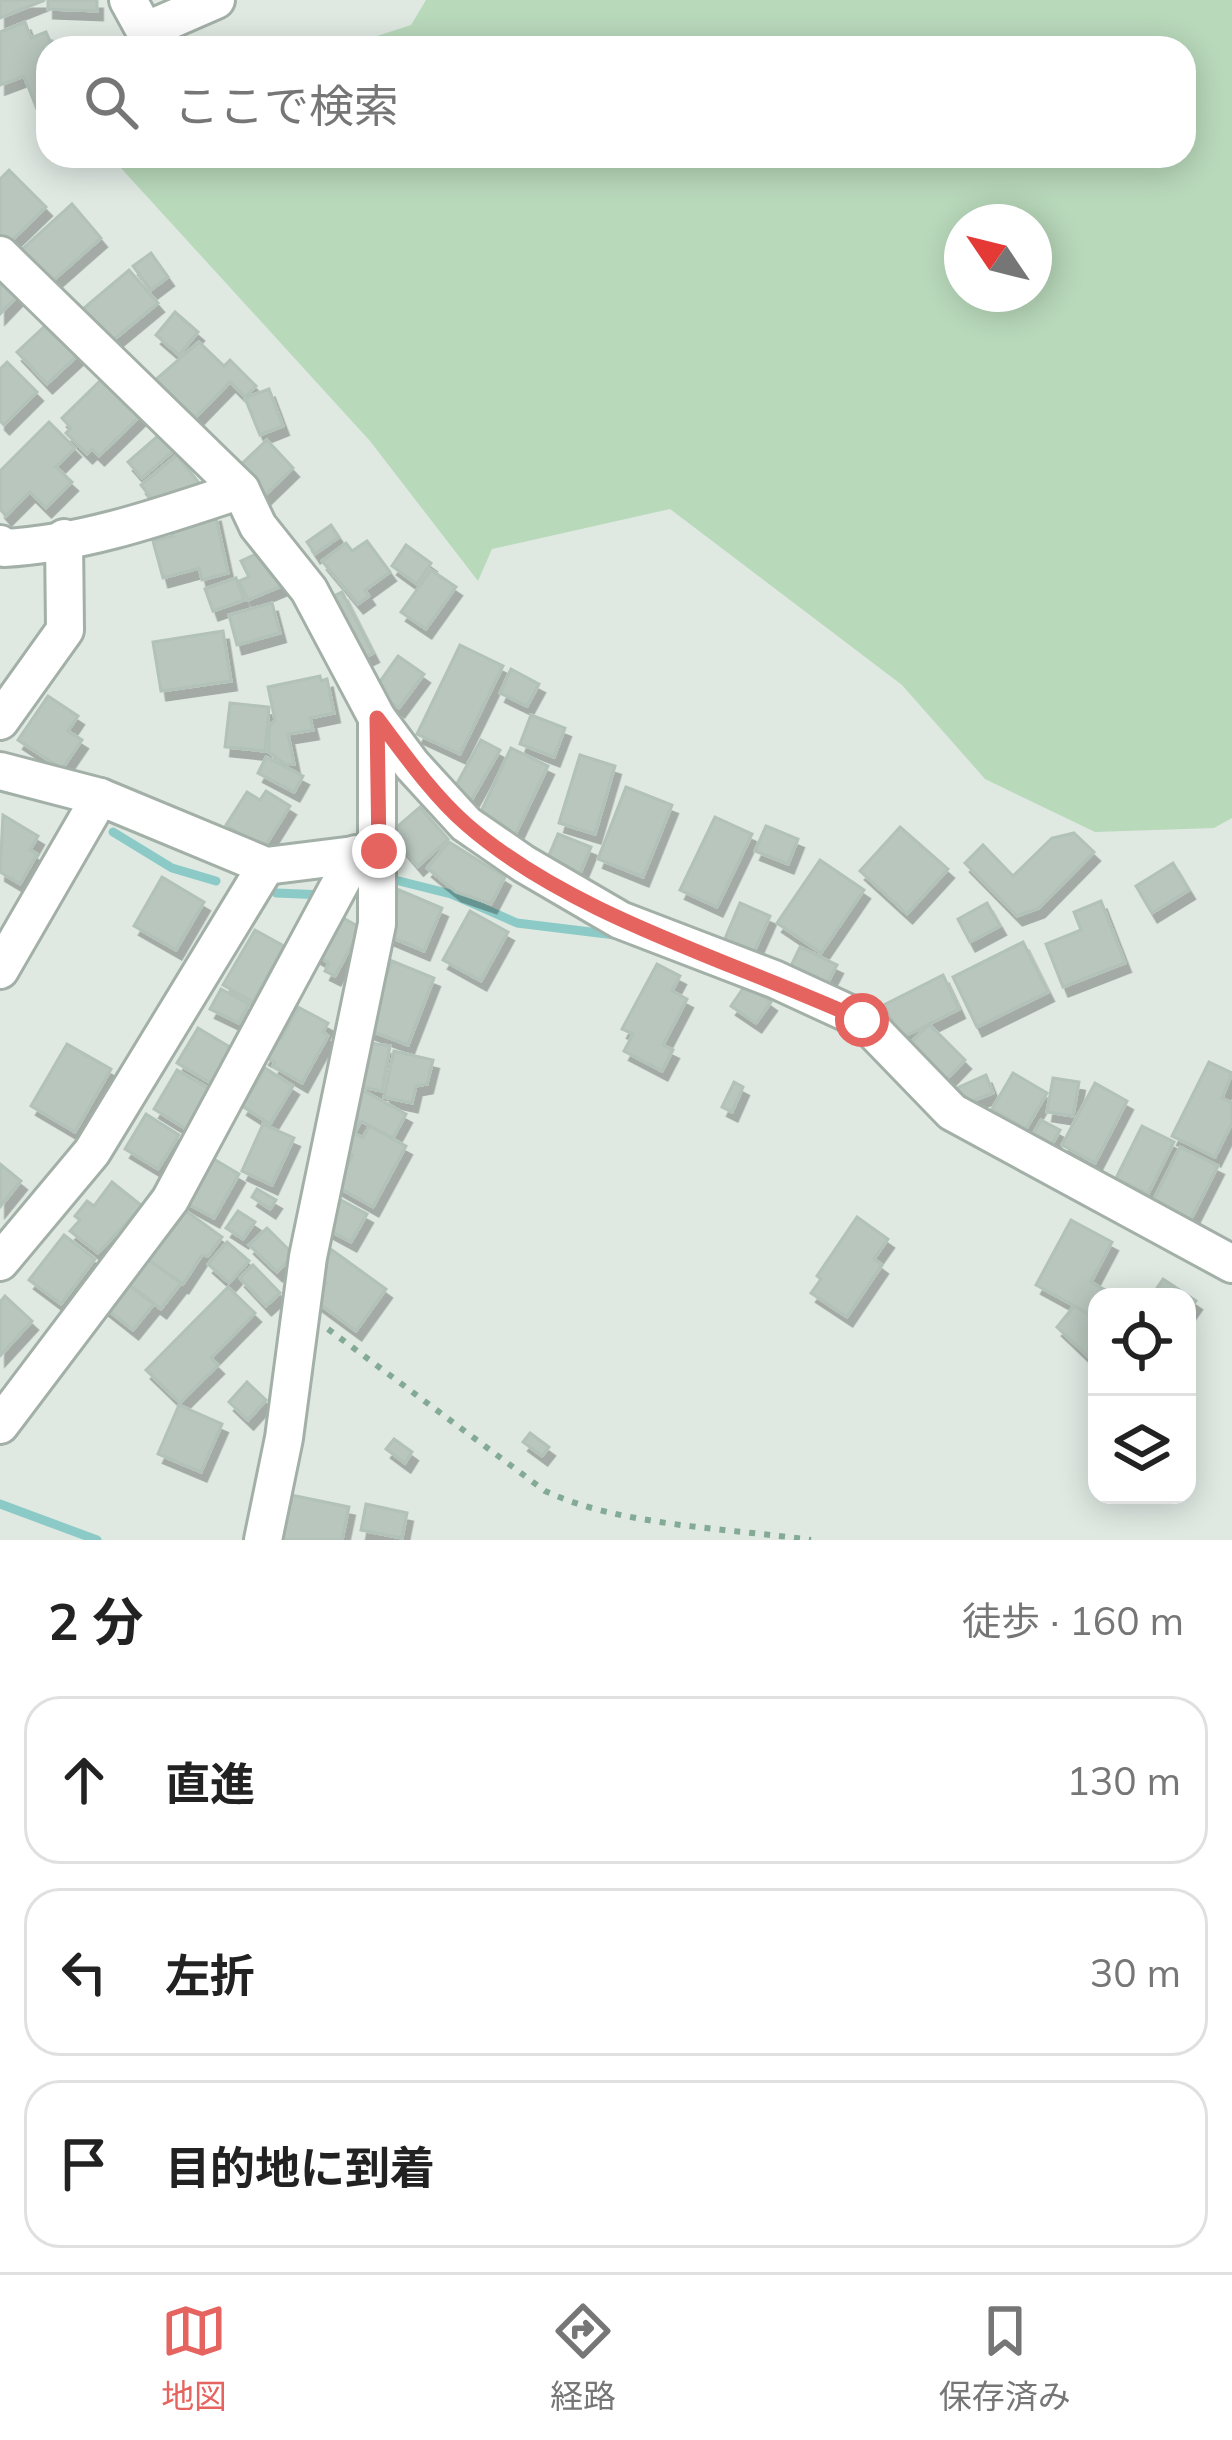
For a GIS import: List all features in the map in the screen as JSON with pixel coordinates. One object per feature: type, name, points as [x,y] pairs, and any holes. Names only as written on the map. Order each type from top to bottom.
[{"type":"street","points":[[128,0],[145,31],[216,0]]},
{"type":"street","points":[[0,255],[241,490],[258,526],[309,590],[377,718],[466,824],[620,920],[862,1020],[952,1112],[1232,1264]]},
{"type":"street","points":[[0,544],[4,548],[35,546],[152,519],[241,490]]},
{"type":"street","points":[[0,722],[65,630],[64,538]]},
{"type":"street","points":[[262,1540],[284,1438],[301,1307],[377,924],[368,853],[377,718]]},
{"type":"street","points":[[0,771],[100,797],[266,866],[368,853]]},
{"type":"street","points":[[0,970],[100,797]]},
{"type":"street","points":[[0,1425],[170,1201],[368,853]]},
{"type":"street","points":[[0,1262],[92,1153],[266,866]]},
{"type":"path","points":[[301,1307],[544,1491],[573,1504],[630,1517],[811,1540]]},
{"type":"green space","points":[[426,0],[1232,0],[1232,818],[1214,828],[1095,832],[985,779],[902,685],[670,509],[492,549],[478,581],[370,441],[121,168],[1196,168],[1196,36],[377,36],[411,25]]},
{"type":"building","points":[[0,0],[45,0],[0,18]]},
{"type":"building","points":[[48,0],[97,0],[97,11],[48,9]]},
{"type":"building","points":[[25,22],[31,38],[36,36],[36,106],[24,76],[0,85],[0,32]]},
{"type":"building","points":[[9,170],[46,207],[8,244],[0,236],[0,179]]},
{"type":"building","points":[[72,204],[101,238],[49,284],[20,251]]},
{"type":"building","points":[[151,253],[168,277],[151,290],[133,266]]},
{"type":"building","points":[[0,270],[22,291],[0,314]]},
{"type":"building","points":[[129,270],[158,303],[105,347],[77,314]]},
{"type":"building","points":[[175,312],[198,332],[179,355],[156,335]]},
{"type":"building","points":[[47,324],[77,356],[47,384],[17,352]]},
{"type":"building","points":[[199,342],[224,366],[230,360],[256,386],[245,397],[230,382],[193,420],[154,381]]},
{"type":"building","points":[[7,362],[37,392],[4,425],[0,421],[0,369]]},
{"type":"building","points":[[106,375],[143,413],[99,456],[92,449],[87,454],[66,433],[71,428],[62,418]]},
{"type":"building","points":[[269,389],[283,426],[260,435],[245,398]]},
{"type":"building","points":[[49,422],[75,448],[56,467],[72,482],[46,508],[30,492],[6,516],[0,509],[0,471]]},
{"type":"building","points":[[160,434],[174,450],[142,478],[128,462]]},
{"type":"building","points":[[267,440],[293,468],[260,500],[233,472]]},
{"type":"building","points":[[177,455],[199,483],[163,513],[141,485]]},
{"type":"building","points":[[215,513],[228,573],[202,580],[199,568],[163,578],[153,541],[173,536],[170,525]]},
{"type":"building","points":[[331,525],[339,537],[315,554],[307,542]]},
{"type":"building","points":[[367,541],[390,572],[365,590],[369,596],[358,604],[322,561],[346,543],[352,551]]},
{"type":"building","points":[[406,545],[431,563],[417,584],[392,566]]},
{"type":"building","points":[[267,549],[284,585],[248,600],[239,581],[249,577],[241,561]]},
{"type":"building","points":[[431,570],[456,587],[426,629],[401,612]]},
{"type":"building","points":[[236,578],[244,600],[213,611],[205,589]]},
{"type":"building","points":[[342,592],[373,653],[351,664],[320,603]]},
{"type":"building","points":[[272,603],[280,633],[237,645],[229,615]]},
{"type":"building","points":[[223,631],[231,681],[161,691],[153,642]]},
{"type":"building","points":[[460,645],[503,666],[460,754],[417,734]]},
{"type":"building","points":[[398,656],[424,674],[399,708],[374,690]]},
{"type":"building","points":[[511,669],[539,684],[527,706],[500,693]]},
{"type":"building","points":[[320,676],[321,681],[327,679],[334,713],[310,718],[313,730],[288,734],[294,764],[286,765],[269,752],[269,727],[275,720],[268,687]]},
{"type":"building","points":[[48,696],[78,716],[68,731],[82,740],[62,769],[18,740]]},
{"type":"building","points":[[230,703],[269,707],[265,751],[225,747]]},
{"type":"building","points":[[531,715],[565,728],[554,757],[520,744]]},
{"type":"building","points":[[481,740],[500,750],[472,799],[454,789]]},
{"type":"building","points":[[511,748],[548,766],[514,837],[477,820]]},
{"type":"building","points":[[580,755],[615,766],[595,834],[559,823]]},
{"type":"building","points":[[266,757],[303,776],[294,792],[258,773]]},
{"type":"building","points":[[626,787],[672,805],[643,877],[598,859]]},
{"type":"building","points":[[266,791],[290,806],[264,848],[226,825],[247,792],[260,800]]},
{"type":"building","points":[[420,807],[448,839],[418,866],[390,833]]},
{"type":"building","points":[[3,815],[38,836],[30,850],[37,854],[20,884],[0,872]]},
{"type":"building","points":[[715,817],[752,834],[717,907],[680,890]]},
{"type":"building","points":[[766,826],[798,839],[788,864],[755,851]]},
{"type":"building","points":[[900,827],[948,869],[907,914],[860,871]]},
{"type":"building","points":[[1074,833],[1094,852],[1039,908],[1017,916],[965,863],[983,845],[1013,876],[1052,838]]},
{"type":"building","points":[[558,834],[591,847],[577,881],[544,867]]},
{"type":"building","points":[[449,842],[505,877],[491,904],[456,892],[427,868]]},
{"type":"building","points":[[820,860],[864,890],[821,953],[777,923]]},
{"type":"building","points":[[1173,863],[1189,890],[1152,913],[1136,886]]},
{"type":"building","points":[[162,877],[204,902],[176,950],[134,926]]},
{"type":"building","points":[[399,890],[442,908],[424,951],[381,933]]},
{"type":"building","points":[[1101,901],[1125,963],[1063,987],[1046,944],[1081,930],[1074,912]]},
{"type":"building","points":[[740,903],[770,916],[753,954],[724,941]]},
{"type":"building","points":[[987,903],[1000,926],[970,942],[958,919]]},
{"type":"building","points":[[470,911],[508,932],[481,981],[443,960]]},
{"type":"building","points":[[338,915],[361,928],[335,976],[325,971],[329,963],[316,955]]},
{"type":"building","points":[[255,930],[284,946],[253,1002],[223,985]]},
{"type":"building","points":[[1023,942],[1048,992],[977,1027],[953,977]]},
{"type":"building","points":[[800,947],[837,965],[824,990],[788,972]]},
{"type":"building","points":[[392,961],[434,978],[408,1045],[366,1029]]},
{"type":"building","points":[[657,964],[680,976],[672,991],[687,999],[663,1045],[673,1050],[662,1071],[624,1051],[633,1034],[622,1029]]},
{"type":"building","points":[[943,975],[959,1009],[901,1038],[884,1005]]},
{"type":"building","points":[[746,984],[771,1002],[756,1023],[731,1006]]},
{"type":"building","points":[[221,989],[249,1004],[239,1023],[210,1009]]},
{"type":"building","points":[[298,1007],[328,1023],[323,1032],[328,1036],[302,1083],[264,1056],[275,1036],[281,1039]]},
{"type":"building","points":[[929,1024],[965,1060],[945,1081],[908,1046]]},
{"type":"building","points":[[198,1028],[240,1053],[219,1088],[177,1063]]},
{"type":"building","points":[[364,1042],[390,1046],[382,1091],[356,1086]]},
{"type":"building","points":[[67,1044],[111,1069],[75,1132],[31,1106]]},
{"type":"building","points":[[394,1051],[433,1060],[427,1084],[416,1086],[412,1103],[384,1097]]},
{"type":"building","points":[[1209,1062],[1232,1073],[1222,1098],[1232,1103],[1232,1123],[1215,1157],[1172,1136]]},
{"type":"building","points":[[265,1068],[293,1086],[270,1124],[242,1106]]},
{"type":"building","points":[[177,1070],[210,1089],[186,1129],[154,1109]]},
{"type":"building","points":[[1013,1073],[1047,1093],[1026,1129],[992,1109]]},
{"type":"building","points":[[986,1075],[993,1093],[970,1102],[957,1088]]},
{"type":"building","points":[[1053,1078],[1079,1082],[1073,1116],[1047,1112]]},
{"type":"building","points":[[734,1082],[743,1087],[732,1112],[722,1107]]},
{"type":"building","points":[[1095,1083],[1127,1101],[1095,1163],[1062,1145]]},
{"type":"building","points":[[360,1089],[406,1114],[393,1138],[361,1121],[356,1130],[341,1122]]},
{"type":"building","points":[[146,1114],[179,1135],[158,1169],[125,1149]]},
{"type":"building","points":[[1041,1120],[1060,1130],[1050,1148],[1031,1138]]},
{"type":"building","points":[[263,1124],[294,1138],[272,1185],[242,1171]]},
{"type":"building","points":[[369,1126],[406,1146],[373,1207],[336,1186],[353,1155],[345,1151],[348,1130],[363,1138]]},
{"type":"building","points":[[1142,1126],[1174,1142],[1148,1194],[1116,1178]]},
{"type":"building","points":[[1180,1147],[1218,1166],[1190,1221],[1153,1201]]},
{"type":"building","points":[[207,1155],[239,1174],[214,1218],[181,1200]]},
{"type":"building","points":[[0,1164],[21,1181],[0,1207]]},
{"type":"building","points":[[112,1182],[142,1206],[98,1253],[70,1231],[87,1201],[94,1206]]},
{"type":"building","points":[[257,1189],[276,1200],[270,1209],[252,1197]]},
{"type":"building","points":[[341,1200],[367,1214],[351,1242],[325,1228]]},
{"type":"building","points":[[175,1203],[222,1237],[208,1256],[202,1255],[183,1284],[144,1257]]},
{"type":"building","points":[[238,1211],[255,1222],[243,1239],[226,1228]]},
{"type":"building","points":[[857,1217],[888,1239],[874,1259],[882,1265],[847,1317],[811,1293],[821,1279],[817,1276]]},
{"type":"building","points":[[1071,1220],[1112,1242],[1091,1282],[1102,1288],[1088,1288],[1088,1313],[1036,1285]]},
{"type":"building","points":[[267,1228],[294,1255],[277,1272],[249,1245]]},
{"type":"building","points":[[64,1235],[95,1259],[61,1304],[29,1280]]},
{"type":"building","points":[[227,1242],[249,1261],[229,1283],[208,1264]]},
{"type":"building","points":[[332,1250],[386,1289],[356,1331],[314,1300],[326,1283],[315,1275]]},
{"type":"building","points":[[144,1257],[181,1283],[161,1309],[124,1281]]},
{"type":"building","points":[[253,1265],[280,1293],[266,1306],[240,1278]]},
{"type":"building","points":[[124,1281],[154,1304],[133,1330],[104,1307]]},
{"type":"building","points":[[228,1287],[255,1313],[211,1358],[218,1365],[180,1403],[146,1370]]},
{"type":"building","points":[[5,1296],[32,1321],[0,1356],[0,1302]]},
{"type":"building","points":[[1074,1306],[1088,1315],[1088,1356],[1057,1327]]},
{"type":"building","points":[[247,1382],[266,1400],[248,1420],[229,1402]]},
{"type":"building","points":[[179,1405],[222,1424],[201,1472],[158,1454]]},
{"type":"building","points":[[530,1433],[549,1447],[542,1456],[523,1442]]},
{"type":"building","points":[[394,1439],[412,1452],[405,1463],[386,1449]]},
{"type":"building","points":[[291,1495],[349,1507],[342,1540],[282,1540]]},
{"type":"building","points":[[366,1504],[407,1513],[402,1538],[361,1530]]},
{"type":"waterway","points":[[113,832],[172,868],[216,881]]},
{"type":"waterway","points":[[395,880],[451,894],[517,923],[615,935]]},
{"type":"waterway","points":[[276,893],[325,895]]},
{"type":"waterway","points":[[0,1504],[97,1540]]},
{"type":"route","points":[[379,851],[377,718],[466,824],[524,864],[620,920],[862,1020]]}]
